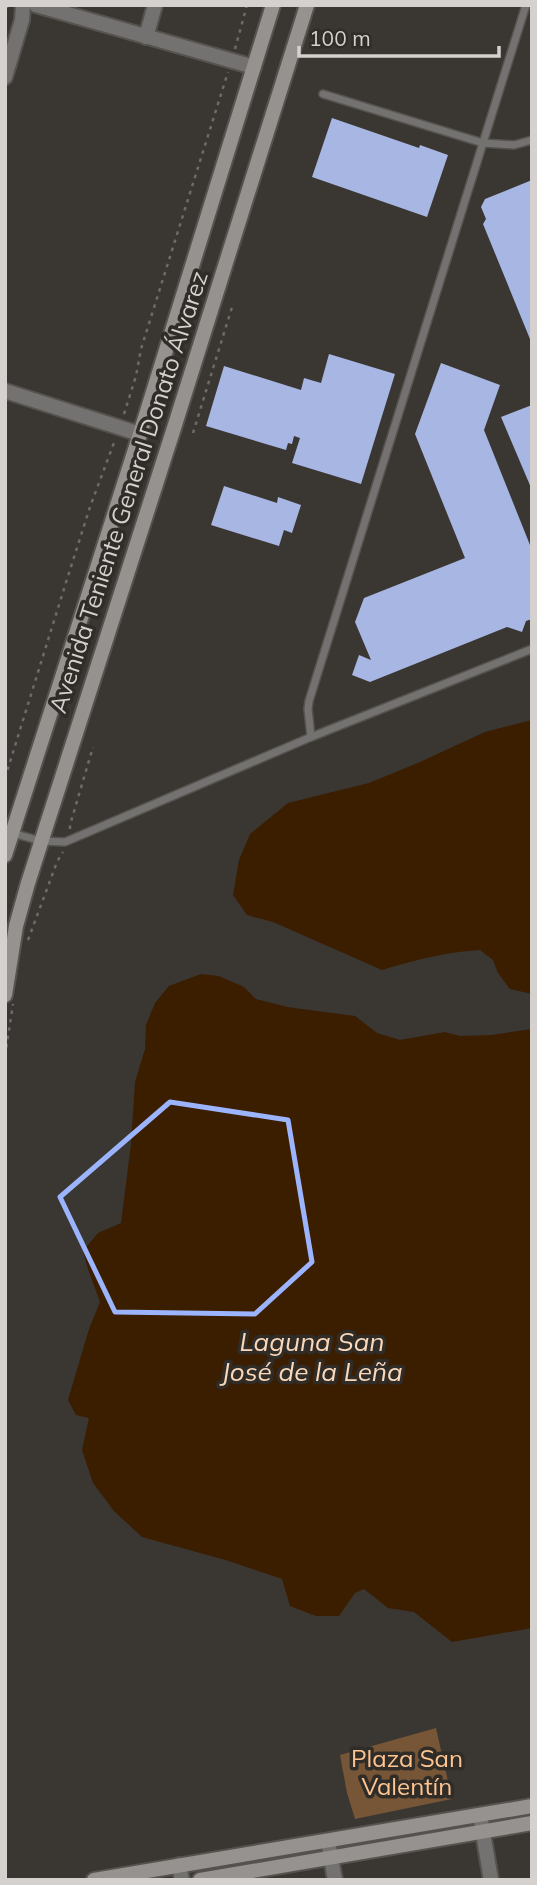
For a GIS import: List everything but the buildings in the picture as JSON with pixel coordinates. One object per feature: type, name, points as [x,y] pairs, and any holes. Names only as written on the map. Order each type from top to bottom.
[{"type":"main road","name":"Avenida Teniente General Donato Álvarez","points":[[5,855],[140,434],[273,5]]},
{"type":"main road","name":"Avenida Teniente General Donato Álvarez","points":[[10,995],[16,926],[41,841],[307,5]]},
{"type":"main road","points":[[94,1880],[181,1872],[328,1841],[532,1806]]},
{"type":"main road","points":[[200,1880],[532,1823]]},
{"type":"street","points":[[5,77],[22,20],[23,5]]},
{"type":"street","points":[[36,5],[254,67]]},
{"type":"street","points":[[146,37],[155,5]]},
{"type":"street","points":[[5,391],[140,434]]},
{"type":"street","points":[[480,1815],[491,1880]]},
{"type":"street","points":[[328,1841],[335,1880]]},
{"type":"lane","points":[[311,737],[309,701],[526,5]]},
{"type":"lane","points":[[323,94],[483,142],[514,145],[532,140]]},
{"type":"lane","points":[[12,833],[41,841],[66,841],[311,737],[532,649]]},
{"type":"path","points":[[5,778],[90,507],[113,442],[119,435],[141,349],[247,5]]},
{"type":"path","points":[[193,433],[233,304]]},
{"type":"path","points":[[29,939],[62,854],[93,747]]},
{"type":"path","points":[[5,1056],[10,995]]},
{"type":"highlighted area","points":[[170,1102],[288,1120],[312,1262],[255,1314],[115,1312],[60,1197]]},
{"type":"green space","name":"Plaza San Valentín","points":[[436,1728],[452,1799],[355,1819],[340,1755]]},
{"type":"water","points":[[532,720],[532,994],[510,989],[498,973],[493,960],[480,950],[431,957],[382,970],[273,922],[247,915],[233,895],[239,860],[250,834],[288,803],[369,783],[485,732]]},
{"type":"water","name":"Laguna San José de la Leña","points":[[201,974],[219,976],[244,987],[256,999],[287,1007],[355,1016],[377,1033],[400,1040],[445,1032],[460,1036],[492,1035],[532,1029],[532,1628],[452,1642],[414,1612],[388,1608],[364,1589],[355,1593],[339,1616],[316,1616],[290,1606],[282,1579],[142,1537],[114,1511],[93,1483],[82,1450],[89,1418],[76,1415],[68,1400],[100,1302],[83,1251],[98,1233],[121,1223],[131,1144],[135,1082],[145,1049],[146,1025],[155,1003],[169,986]]}]
